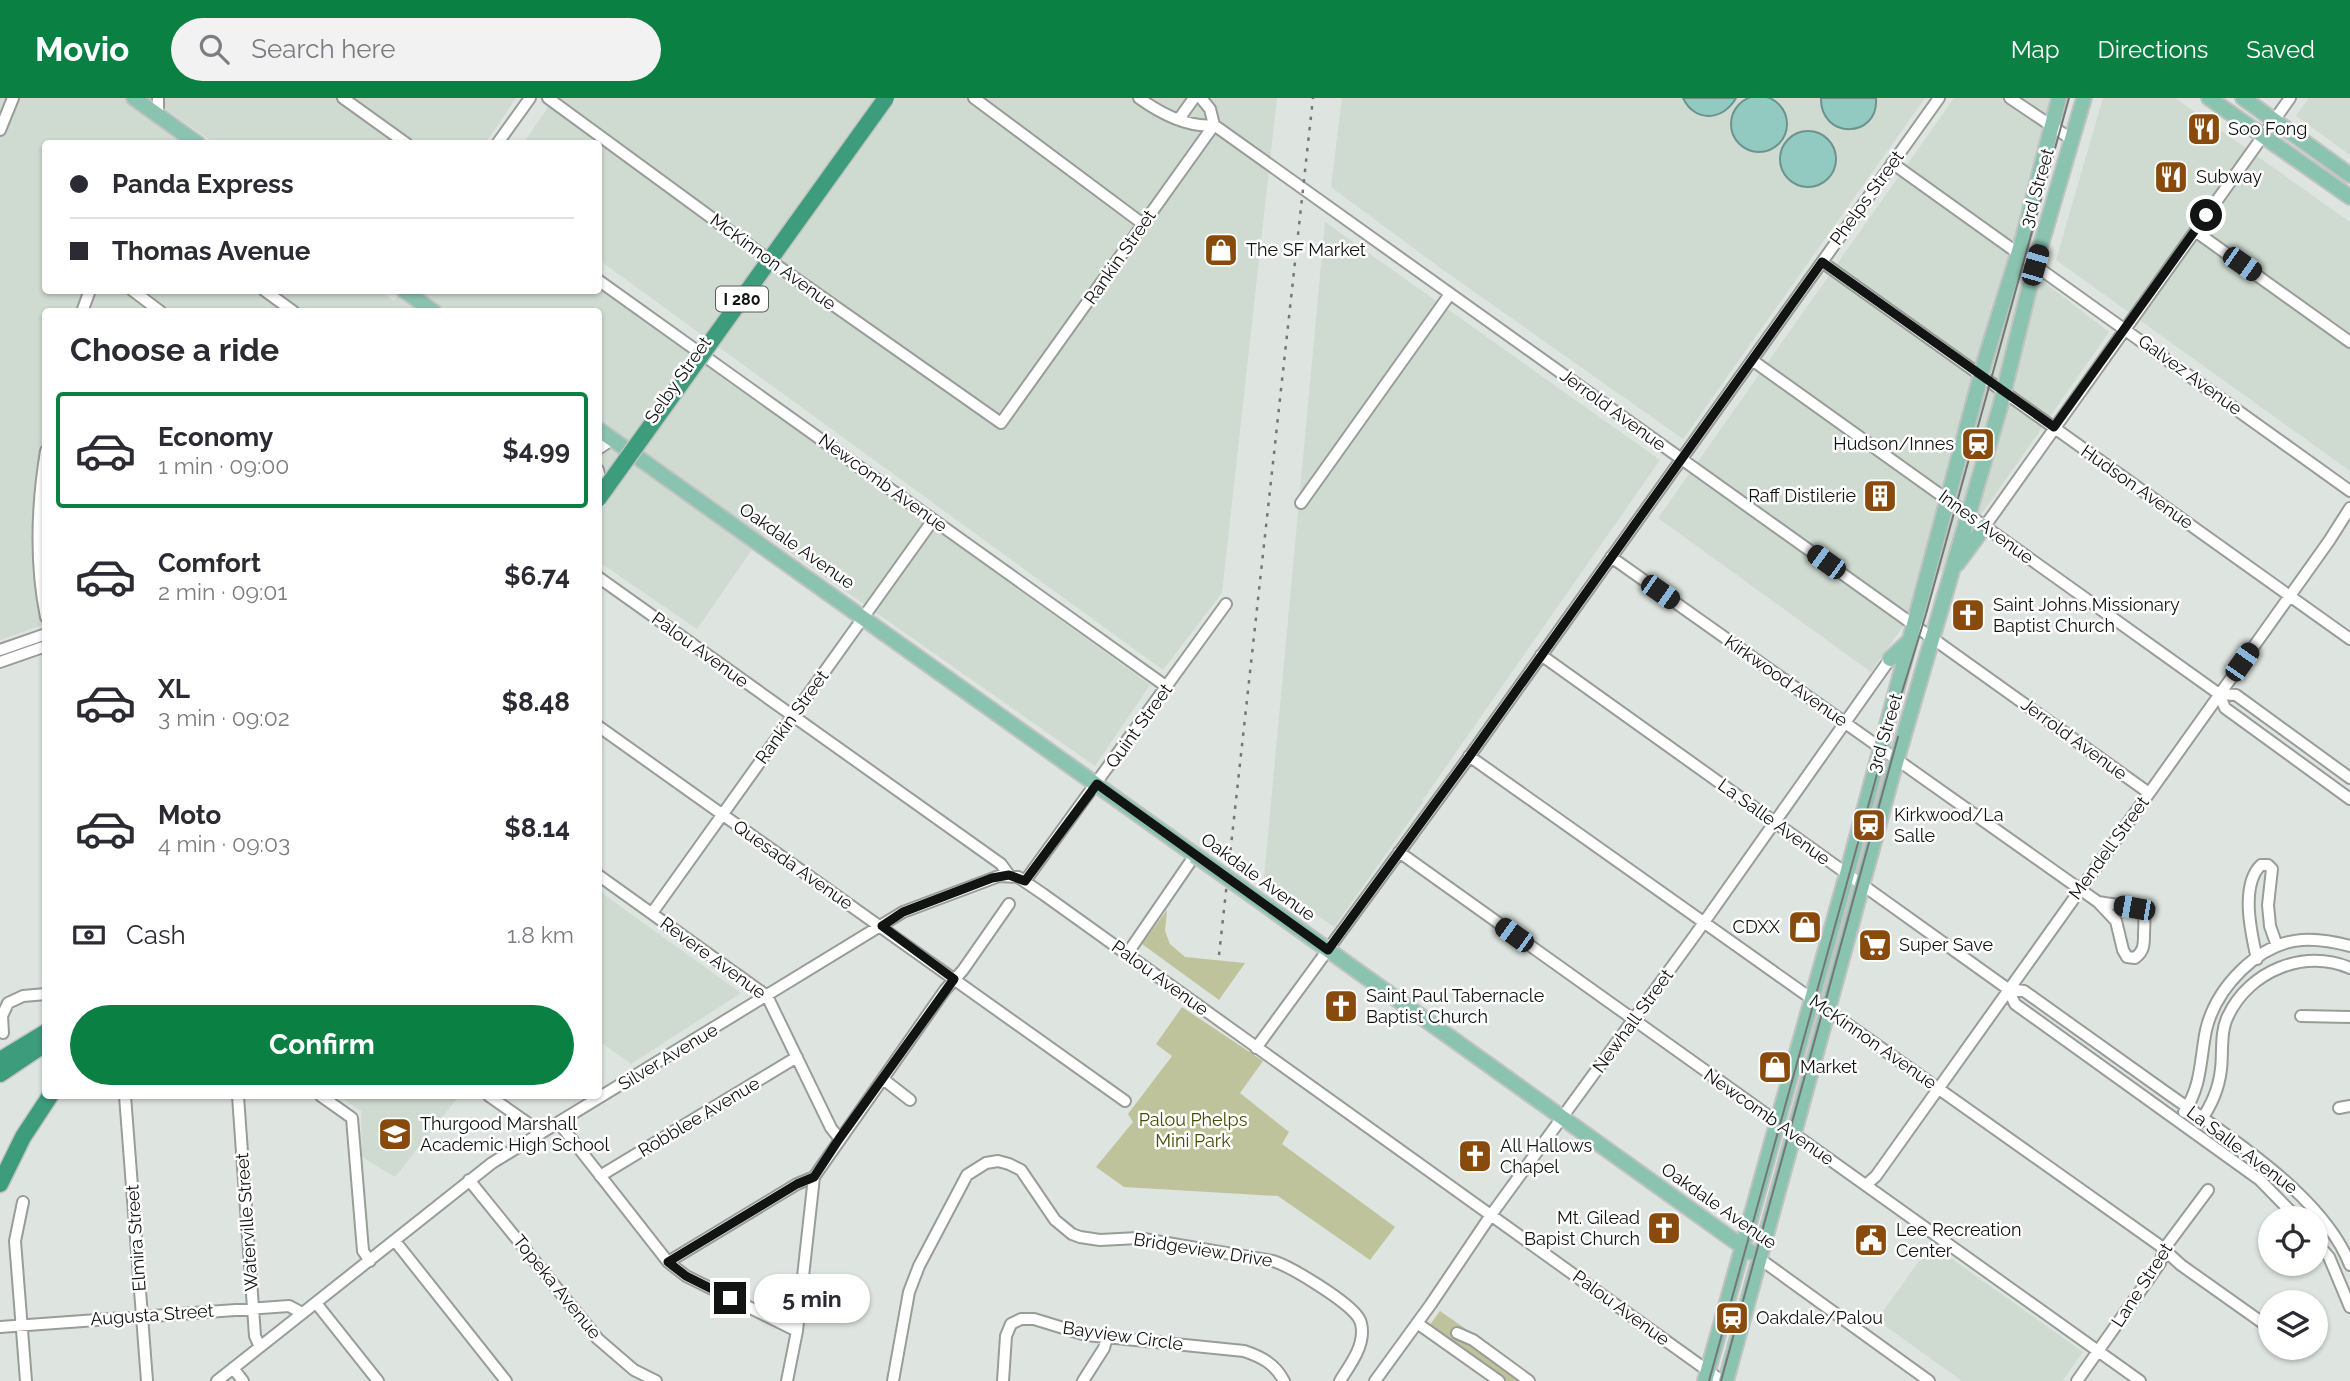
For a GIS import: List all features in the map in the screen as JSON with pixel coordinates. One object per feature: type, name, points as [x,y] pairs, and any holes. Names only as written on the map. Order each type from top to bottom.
[{"type":"highway","name":"I 280","points":[[602,488],[883,98]]},
{"type":"highway","points":[[0,1060],[42,1034]]},
{"type":"highway","points":[[0,1074],[42,1047]]},
{"type":"highway","points":[[0,1175],[19,1135],[45,1099]]},
{"type":"highway","points":[[0,1184],[46,1099]]},
{"type":"main road","points":[[134,98],[189,140]]},
{"type":"main road","name":"3rd Street","points":[[1706,1376],[1847,874],[1913,624],[2059,98]]},
{"type":"main road","name":"3rd Street","points":[[1724,1381],[1897,760],[2004,391],[2035,265],[2084,98]]},
{"type":"main road","points":[[2209,98],[2350,197]]},
{"type":"main road","points":[[2243,98],[2350,175]]},
{"type":"main road","points":[[409,294],[429,308]]},
{"type":"main road","name":"Oakdale Avenue","points":[[606,440],[629,449],[1760,1259]]},
{"type":"main road","points":[[1951,574],[1985,526]]},
{"type":"main road","points":[[1890,659],[1909,641]]},
{"type":"street","points":[[158,98],[158,115]]},
{"type":"street","points":[[343,98],[401,140]]},
{"type":"street","points":[[500,140],[530,98]]},
{"type":"street","name":"McKinnon Avenue","points":[[548,98],[765,257],[1001,423]]},
{"type":"street","name":"Selby Street","points":[[602,488],[765,257],[883,98]]},
{"type":"street","points":[[974,98],[1143,224]]},
{"type":"street","name":"Jerrold Avenue","points":[[1139,98],[1162,112],[1198,127],[1214,125],[2149,793]]},
{"type":"street","name":"Phelps Street","points":[[1256,1048],[1469,757],[1939,98]]},
{"type":"street","points":[[2010,98],[2071,139]]},
{"type":"street","points":[[1985,526],[2290,98]]},
{"type":"street","points":[[0,130],[10,99]]},
{"type":"street","points":[[1179,119],[1202,99],[1210,109],[1214,125]]},
{"type":"street","name":"Rankin Street","points":[[1001,423],[1214,125]]},
{"type":"street","name":"Galvez Avenue","points":[[1892,163],[2350,491]]},
{"type":"street","points":[[2195,231],[2350,342]]},
{"type":"street","name":"Hudson Avenue","points":[[1822,262],[2350,639]]},
{"type":"street","name":"Newcomb Avenue","points":[[602,283],[1167,687]]},
{"type":"street","points":[[137,294],[156,308]]},
{"type":"street","points":[[269,294],[289,308]]},
{"type":"street","points":[[1301,503],[1450,294]]},
{"type":"street","name":"Innes Avenue","points":[[1752,360],[2219,694],[2225,708],[2350,799]]},
{"type":"street","name":"Mendell Street","points":[[1866,1185],[1876,1176],[2350,508]]},
{"type":"street","name":"Rankin Street","points":[[652,913],[933,520]]},
{"type":"street","points":[[42,552],[42,596]]},
{"type":"street","name":"Kirkwood Avenue","points":[[1611,557],[2098,902],[2116,921],[2127,957],[2135,958],[2141,954],[2144,947],[2144,916],[2141,912],[2134,908],[2098,902]]},
{"type":"street","name":"Palou Avenue","points":[[602,580],[1001,864],[1009,875],[1025,881],[1491,1215],[1706,1376],[1724,1381]]},
{"type":"street","name":"Quint Street","points":[[1025,881],[1226,604]]},
{"type":"street","points":[[0,650],[42,635]]},
{"type":"street","points":[[0,662],[42,647]]},
{"type":"street","name":"La Salle Avenue","points":[[1541,655],[2008,989],[2024,991],[2203,1118],[2302,1196],[2344,1250],[2350,1265]]},
{"type":"street","name":"Newhall Street","points":[[1375,1381],[1890,659]]},
{"type":"street","name":"Innes Avenue","points":[[2219,694],[2236,695],[2350,778]]},
{"type":"street","name":"Quesada Avenue","points":[[602,729],[1125,1101]]},
{"type":"street","name":"McKinnon Avenue","points":[[1469,757],[2164,1249],[2181,1265],[2258,1320]]},
{"type":"street","name":"Newcomb Avenue","points":[[1399,852],[2140,1381]]},
{"type":"street","points":[[1127,954],[1195,855]]},
{"type":"street","points":[[2257,959],[2249,915],[2250,890],[2255,870],[2261,865],[2272,869],[2268,905],[2270,926],[2277,946]]},
{"type":"street","name":"Silver Avenue","points":[[602,1097],[903,912],[990,879],[1009,875]]},
{"type":"street","name":"Revere Avenue","points":[[602,878],[767,996],[831,1128],[839,1139]]},
{"type":"street","points":[[787,1381],[797,1331],[814,1177],[1009,904]]},
{"type":"street","points":[[2179,1120],[2198,1083],[2212,1011],[2230,982],[2277,946],[2301,940],[2331,941],[2350,946]]},
{"type":"street","points":[[2194,1132],[2218,1087],[2228,1017],[2247,990],[2259,978],[2285,965],[2323,960],[2350,968]]},
{"type":"street","name":"La Salle Avenue","points":[[2008,989],[2015,1004],[2260,1180],[2285,1206]]},
{"type":"street","points":[[3,1032],[2,1016],[8,1003],[23,996],[42,994]]},
{"type":"street","points":[[2301,1016],[2350,1017]]},
{"type":"street","name":"Robblee Avenue","points":[[600,1176],[797,1057]]},
{"type":"street","points":[[883,1079],[910,1100]]},
{"type":"street","name":"Elmira Street","points":[[125,1099],[147,1381]]},
{"type":"street","name":"Waterville Street","points":[[238,1099],[255,1336],[260,1347]]},
{"type":"street","points":[[325,1099],[352,1118],[363,1251],[370,1261]]},
{"type":"street","points":[[493,1099],[539,1134]]},
{"type":"street","name":"Silver Avenue","points":[[217,1381],[469,1180],[598,1099]]},
{"type":"street","points":[[559,1123],[668,1262],[686,1276],[797,1331]]},
{"type":"street","name":"Bridgeview Drive","points":[[893,1381],[909,1292],[919,1266],[967,1175],[986,1163],[999,1161],[1021,1170],[1055,1220],[1080,1237],[1100,1240],[1138,1238],[1273,1261],[1301,1274],[1360,1318],[1361,1345],[1340,1381]]},
{"type":"street","points":[[668,1262],[797,1184],[814,1177]]},
{"type":"street","name":"Topeka Avenue","points":[[469,1180],[598,1339],[634,1370],[656,1381]]},
{"type":"street","name":"Lane Street","points":[[2077,1381],[2160,1263],[2164,1249],[2208,1190]]},
{"type":"street","points":[[23,1202],[15,1241],[26,1381]]},
{"type":"street","points":[[395,1241],[506,1381]]},
{"type":"street","points":[[2328,1256],[2350,1307]]},
{"type":"street","name":"Oakdale Avenue","points":[[1760,1259],[1929,1381]]},
{"type":"street","points":[[316,1303],[378,1381]]},
{"type":"street","name":"Augusta Street","points":[[0,1327],[289,1306],[302,1314]]},
{"type":"street","name":"Bayview Circle","points":[[1003,1381],[1006,1336],[1011,1325],[1021,1318],[1034,1319],[1068,1331],[1107,1337],[1244,1351],[1267,1361],[1280,1373],[1284,1381]]},
{"type":"street","points":[[1417,1323],[1499,1381]]},
{"type":"street","points":[[1457,1333],[1473,1340],[1529,1381]]},
{"type":"street","points":[[1083,1381],[1104,1348],[1107,1337]]},
{"type":"street","points":[[233,1368],[243,1381]]},
{"type":"shaded area","points":[[0,98],[126,98],[182,140],[42,140],[42,294],[385,294],[394,301],[400,294],[602,294],[602,287],[1150,685],[1095,766],[765,535],[697,629],[602,564],[602,308],[42,308],[42,625],[0,640]]},
{"type":"shaded area","points":[[150,98],[516,98],[488,140],[210,140]]},
{"type":"shaded area","points":[[554,98],[1277,98],[1222,593],[1163,670],[602,262],[602,140],[526,140]]},
{"type":"shaded area","points":[[1342,98],[1925,98],[1683,439],[1439,267],[1331,187]]},
{"type":"shaded area","points":[[1954,98],[2050,98],[2013,258],[2109,332],[1871,672],[1658,518]]},
{"type":"shaded area","points":[[2103,98],[2175,98],[2350,222],[2350,471],[2056,260]]},
{"type":"shaded area","points":[[2309,98],[2350,98],[2350,155],[2296,116]]},
{"type":"shaded area","points":[[1325,222],[1660,460],[1334,927],[1264,878]]},
{"type":"shaded area","points":[[602,893],[741,993],[631,1064],[602,1043]]},
{"type":"shaded area","name":"Thurgood Marshall Academic High School","points":[[343,1099],[457,1099],[395,1177],[362,1157],[361,1111]]},
{"type":"shaded area","points":[[1931,1244],[2083,1352],[2062,1381],[1962,1381],[1877,1320]]},
{"type":"green space","points":[[1167,910],[1165,931],[1170,944],[1185,957],[1245,963],[1219,1000],[1142,944]]},
{"type":"green space","name":"Palou Phelps Mini Park","points":[[1182,1007],[1263,1061],[1240,1093],[1289,1132],[1282,1144],[1395,1227],[1370,1260],[1278,1196],[1124,1187],[1096,1167],[1133,1122],[1128,1114],[1172,1056],[1156,1044]]},
{"type":"green space","points":[[1440,1311],[1476,1336],[1470,1345],[1521,1381],[1506,1381],[1429,1326]]},
{"type":"water","points":[[1759,96],[1774,101],[1782,109],[1787,124],[1782,139],[1774,147],[1759,152],[1744,147],[1736,139],[1731,124],[1736,109],[1744,101]]},
{"type":"water","points":[[1683,98],[1736,98],[1724,111],[1709,116],[1695,112]]},
{"type":"water","points":[[1821,98],[1876,98],[1869,121],[1860,127],[1849,129],[1830,121],[1823,112]]},
{"type":"water","points":[[1808,131],[1819,133],[1828,139],[1834,148],[1834,170],[1828,179],[1819,185],[1808,187],[1797,185],[1788,179],[1782,170],[1780,159],[1782,148],[1788,139],[1797,133]]},
{"type":"tram line","points":[[1709,1381],[1879,767],[1926,614],[2069,98]]},
{"type":"tram line","points":[[1721,1381],[1898,737]]},
{"type":"railway","points":[[1219,955],[1313,98]]},
{"type":"place","name":"Soo Fong","points":[[2204,129]]},
{"type":"place","name":"Subway","points":[[2171,177]]},
{"type":"place","name":"The SF Market","points":[[1221,250]]},
{"type":"place","name":"Hudson/Innes","points":[[1978,444]]},
{"type":"place","name":"Raff Distilerie","points":[[1880,496]]},
{"type":"place","name":"Saint Johns Missionary Baptist Church","points":[[1968,615]]},
{"type":"place","name":"Kirkwood/La Salle","points":[[1869,825]]},
{"type":"place","name":"CDXX","points":[[1805,927]]},
{"type":"place","name":"Super Save","points":[[1875,945]]},
{"type":"place","name":"Saint Paul Tabernacle Baptist Church","points":[[1341,1006]]},
{"type":"place","name":"Market","points":[[1775,1067]]},
{"type":"place","name":"Thurgood Marshall Academic High School","points":[[395,1134]]},
{"type":"place","name":"All Hallows Chapel","points":[[1475,1156]]},
{"type":"place","name":"Mt. Gilead Bapist Church","points":[[1664,1228]]},
{"type":"place","name":"Lee Recreation Center","points":[[1871,1240]]},
{"type":"place","name":"Oakdale/Palou","points":[[1732,1318]]},
{"type":"route","points":[[730,1298],[686,1276],[668,1262],[797,1184],[814,1177],[954,979],[882,926],[903,912],[992,878],[1009,875],[1025,881],[1097,784],[1328,950],[1822,262],[2054,427],[2206,215]]}]
